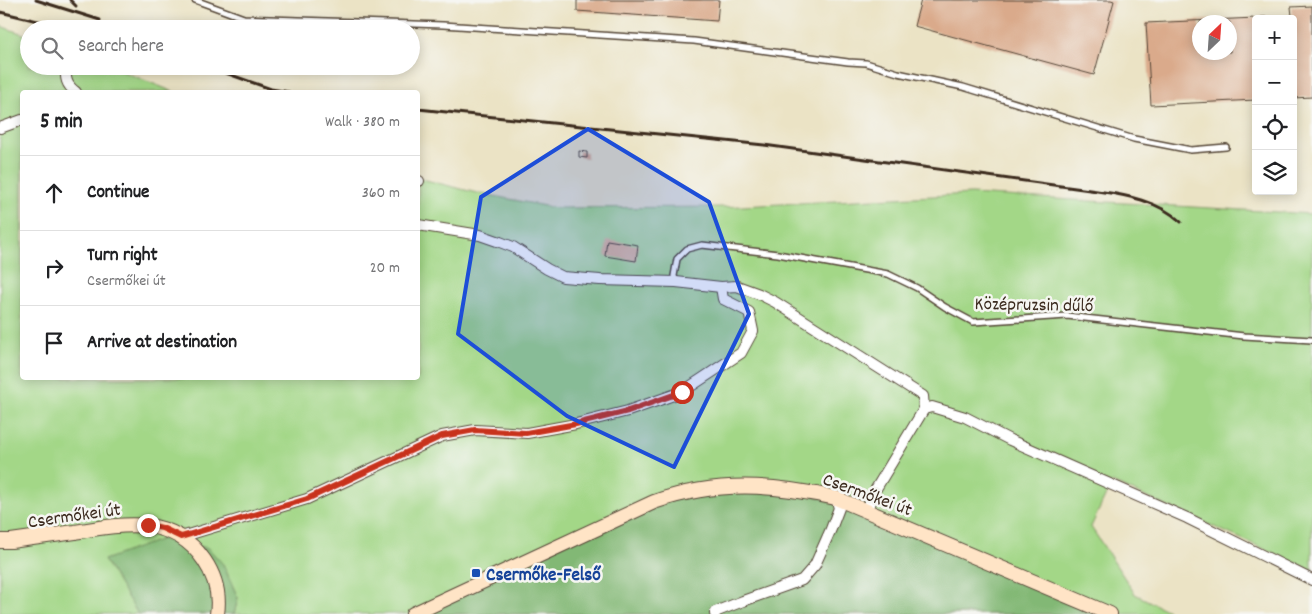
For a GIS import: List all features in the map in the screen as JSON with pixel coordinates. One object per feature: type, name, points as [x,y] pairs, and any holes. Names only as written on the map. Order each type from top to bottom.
[{"type":"main road","name":"Csermőkei út","points":[[413,614],[627,514],[676,495],[716,488],[743,486],[798,489],[836,498],[1110,614]]},
{"type":"main road","name":"Csermőkei út","points":[[0,541],[110,526],[135,524],[162,528],[181,537],[194,548],[212,572],[219,603],[217,614]]},
{"type":"street","points":[[65,75],[65,78],[73,90]]},
{"type":"street","points":[[0,128],[20,121]]},
{"type":"street","points":[[420,225],[480,235],[500,242],[513,247],[547,270],[563,277],[676,282],[721,287],[737,286],[775,302],[923,396],[924,409],[874,492],[867,510]]},
{"type":"street","points":[[181,537],[307,499],[442,436],[475,430],[535,432],[628,411],[682,392],[741,354],[753,331],[749,312],[724,299],[721,287]]},
{"type":"street","points":[[924,409],[932,407],[965,417],[1010,440],[1187,518],[1312,580]]},
{"type":"street","points":[[715,614],[715,612],[743,600],[802,580],[815,565],[832,529],[839,508],[836,498]]},
{"type":"lane","points":[[195,0],[244,18],[314,20]]},
{"type":"lane","points":[[420,25],[571,32],[694,41],[866,63],[898,73],[963,87],[1134,139],[1191,150],[1226,147]]},
{"type":"lane","name":"Középruzsin dűlő","points":[[676,282],[674,276],[677,259],[687,249],[702,245],[778,254],[888,274],[916,288],[973,322],[1067,316],[1244,336],[1312,340]]},
{"type":"highlighted area","points":[[588,129],[709,202],[749,314],[674,467],[567,416],[458,334],[481,197]]},
{"type":"green space","points":[[0,26],[20,33],[20,75],[132,75],[169,90],[20,90],[20,380],[420,380],[420,179],[473,192],[555,208],[723,207],[971,194],[1312,214],[1312,570],[1112,482],[1091,527],[1135,594],[1174,614],[234,614],[238,598],[223,564],[120,555],[104,560],[138,614],[0,614]]},
{"type":"green space","points":[[701,489],[797,489],[1110,614],[415,614],[654,502]]},
{"type":"green space","points":[[162,539],[208,548],[223,564],[238,598],[234,614],[138,614],[104,560]]},
{"type":"building","points":[[577,0],[719,0],[717,21],[577,11]]},
{"type":"building","points":[[921,0],[1114,1],[1094,75],[914,26]]},
{"type":"building","points":[[1312,6],[1312,97],[1297,98],[1297,15],[1292,15],[1291,7]]},
{"type":"building","points":[[1252,18],[1252,100],[1151,105],[1146,23],[1192,21],[1192,60],[1237,60],[1237,19]]},
{"type":"building","points":[[579,151],[587,152],[587,158],[579,157]]},
{"type":"building","points":[[607,240],[638,245],[636,261],[605,256]]},
{"type":"railway","points":[[36,0],[100,20]]},
{"type":"railway","points":[[70,0],[76,6]]},
{"type":"railway","points":[[0,12],[33,20]]},
{"type":"railway","points":[[231,75],[277,90]]},
{"type":"railway","points":[[420,109],[764,145],[1108,193],[1142,200],[1163,209],[1181,222]]},
{"type":"place","name":"Csermőke-Felső","points":[[476,573]]},
{"type":"route","points":[[148,525],[162,528],[181,537],[307,499],[442,436],[475,430],[526,433],[576,424],[628,411],[682,392]]}]
